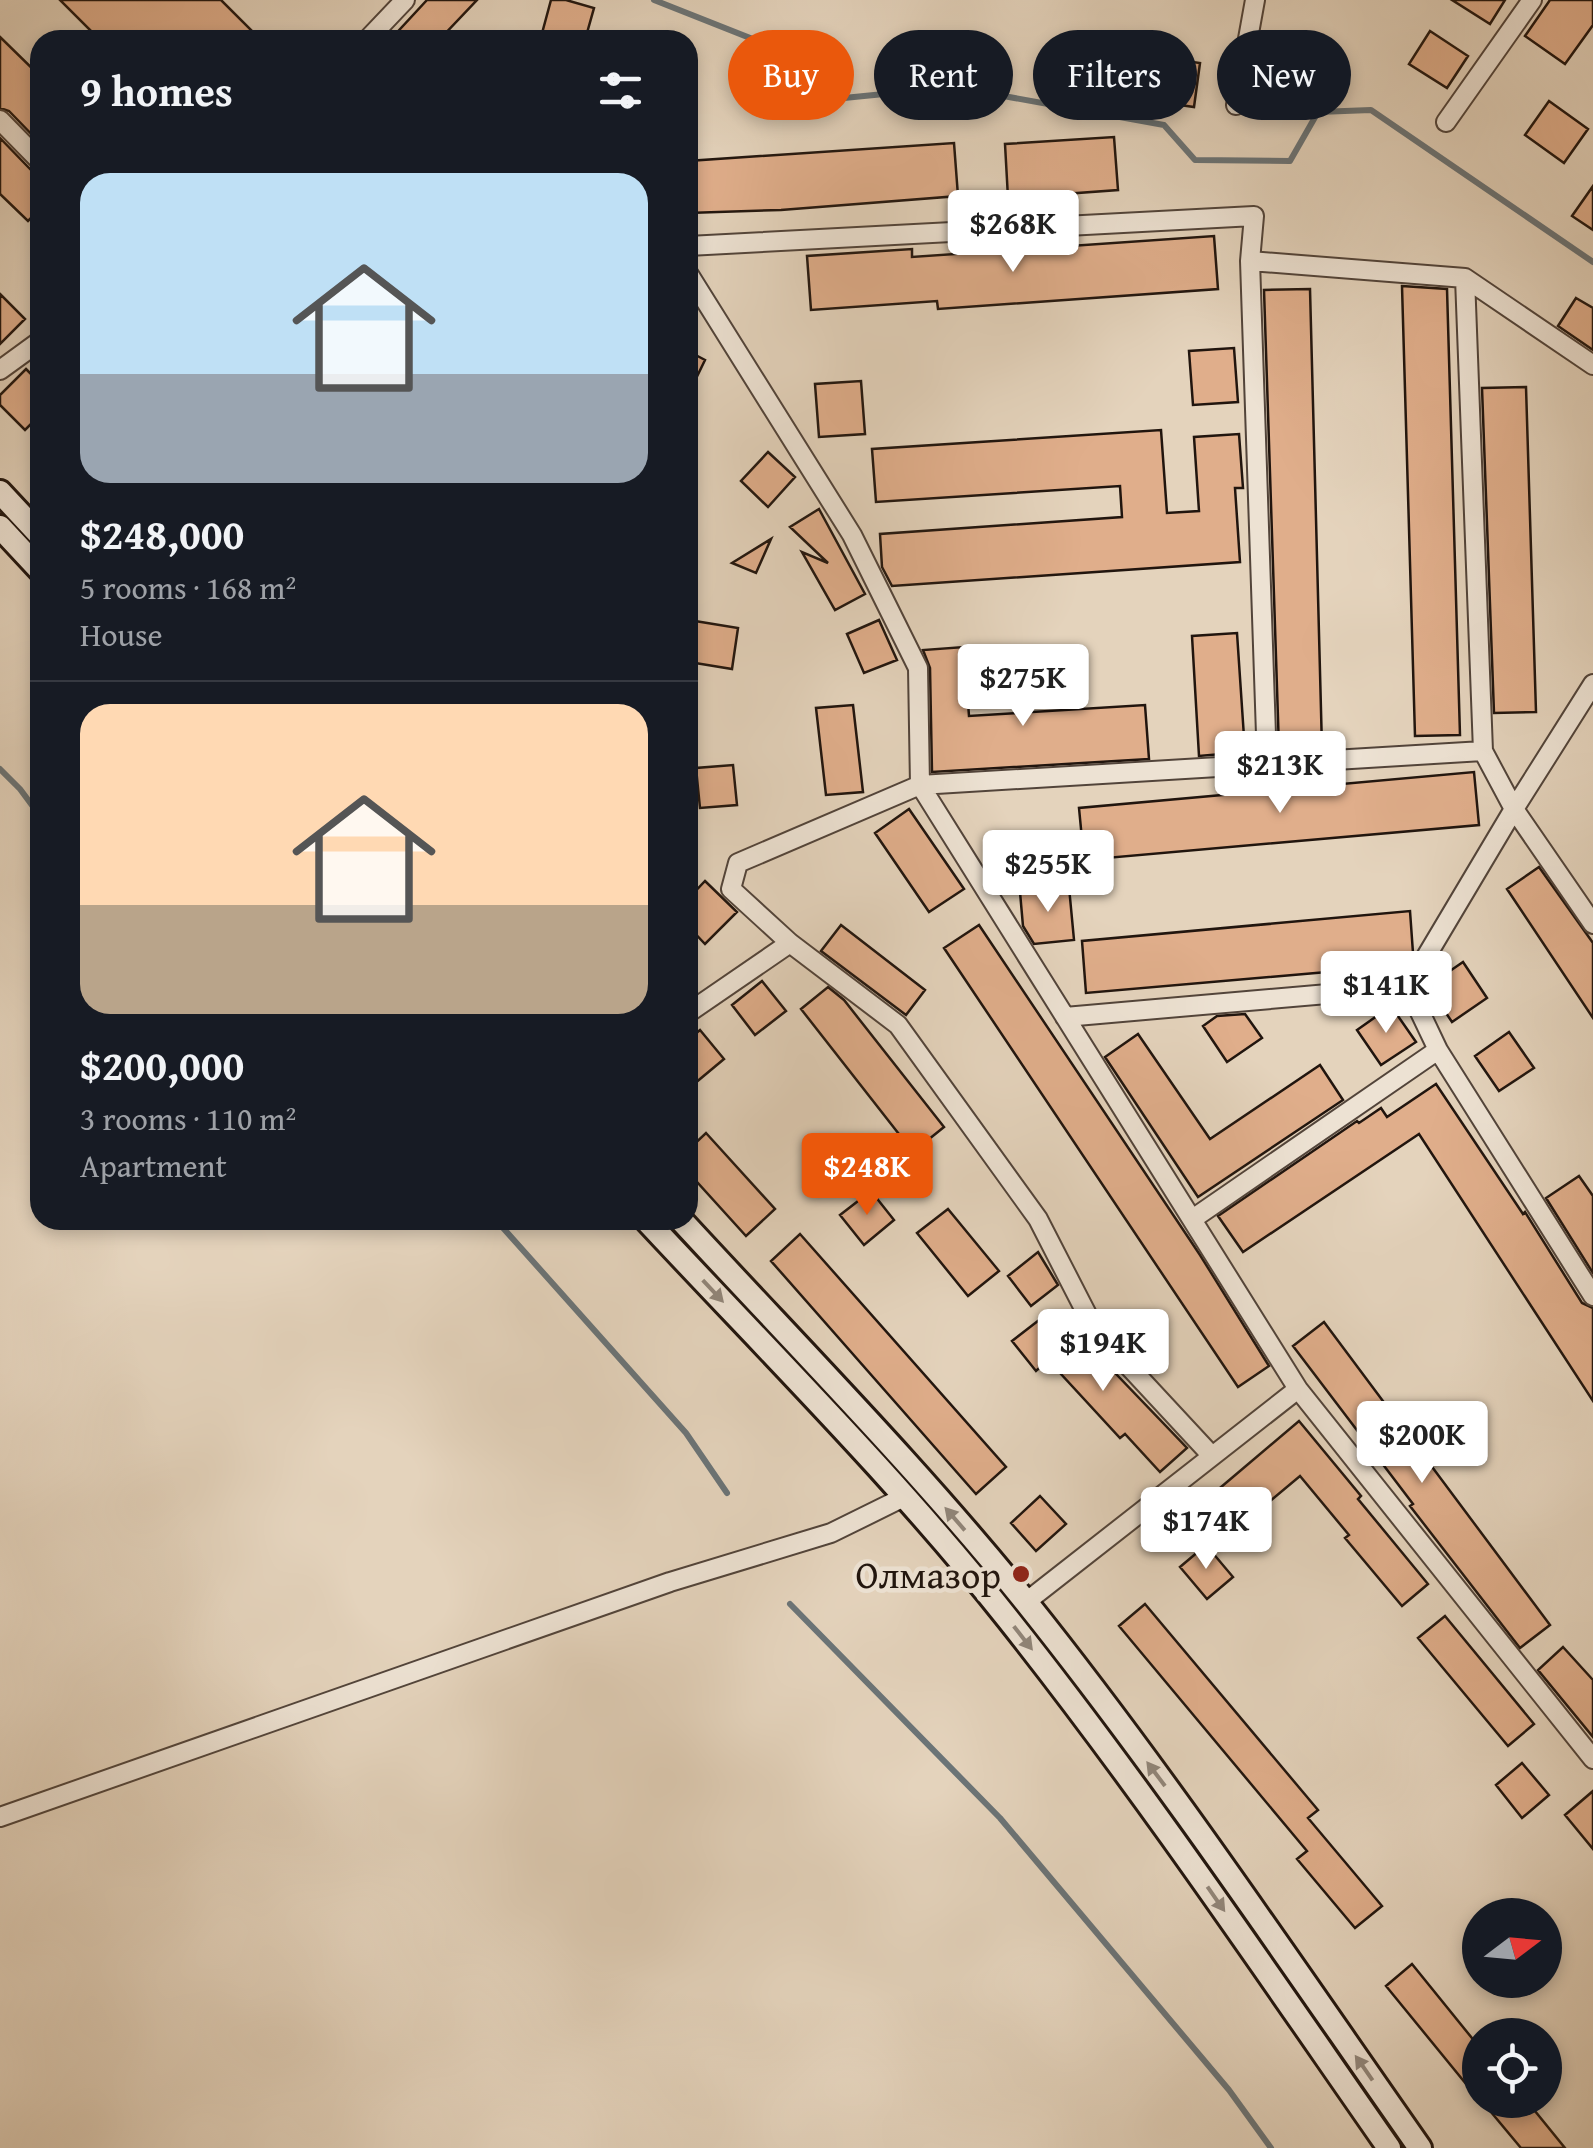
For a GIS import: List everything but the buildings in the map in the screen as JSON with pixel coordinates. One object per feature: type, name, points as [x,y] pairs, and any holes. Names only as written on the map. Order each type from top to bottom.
[{"type":"main road","points":[[0,492],[30,524]]},
{"type":"main road","points":[[0,527],[30,559]]},
{"type":"main road","points":[[655,1230],[904,1498],[1006,1616],[1146,1800],[1390,2148]]},
{"type":"main road","points":[[689,1230],[922,1481],[1026,1602],[1176,1800],[1420,2148]]},
{"type":"street","points":[[376,30],[405,0]]},
{"type":"street","points":[[1250,30],[1255,0]]},
{"type":"street","points":[[1446,122],[1532,0]]},
{"type":"street","points":[[0,120],[30,151]]},
{"type":"street","points":[[698,245],[1254,216],[1250,261],[1267,764]]},
{"type":"street","points":[[1250,261],[1465,278],[1593,365]]},
{"type":"street","points":[[1465,278],[1483,751],[1514,809],[1593,924]]},
{"type":"street","points":[[698,289],[852,535],[918,668],[920,786],[1298,1389],[1593,1757]]},
{"type":"street","points":[[0,370],[30,349]]},
{"type":"street","points":[[1408,987],[1593,684]]},
{"type":"street","points":[[1212,1456],[1095,1330],[1038,1219],[898,1025],[790,944],[731,889],[738,863],[920,786],[1483,751]]},
{"type":"street","points":[[698,1006],[790,944]]},
{"type":"street","points":[[1065,1017],[1408,987]]},
{"type":"street","points":[[1408,987],[1438,1050],[1593,1296]]},
{"type":"street","points":[[1194,1218],[1438,1050]]},
{"type":"street","points":[[1026,1602],[1298,1389]]},
{"type":"street","points":[[0,1817],[670,1582],[832,1533],[904,1498]]},
{"type":"waterway","points":[[654,0],[811,62],[844,98],[954,87],[1164,125],[1195,160],[1290,161],[1318,112],[1371,110],[1593,262]]},
{"type":"waterway","points":[[0,769],[30,802]]},
{"type":"waterway","points":[[505,1230],[686,1433],[727,1493]]},
{"type":"waterway","points":[[790,1604],[1000,1818],[1229,2090],[1271,2148]]},
{"type":"place","name":"Олмазор","points":[[1021,1574]]}]
